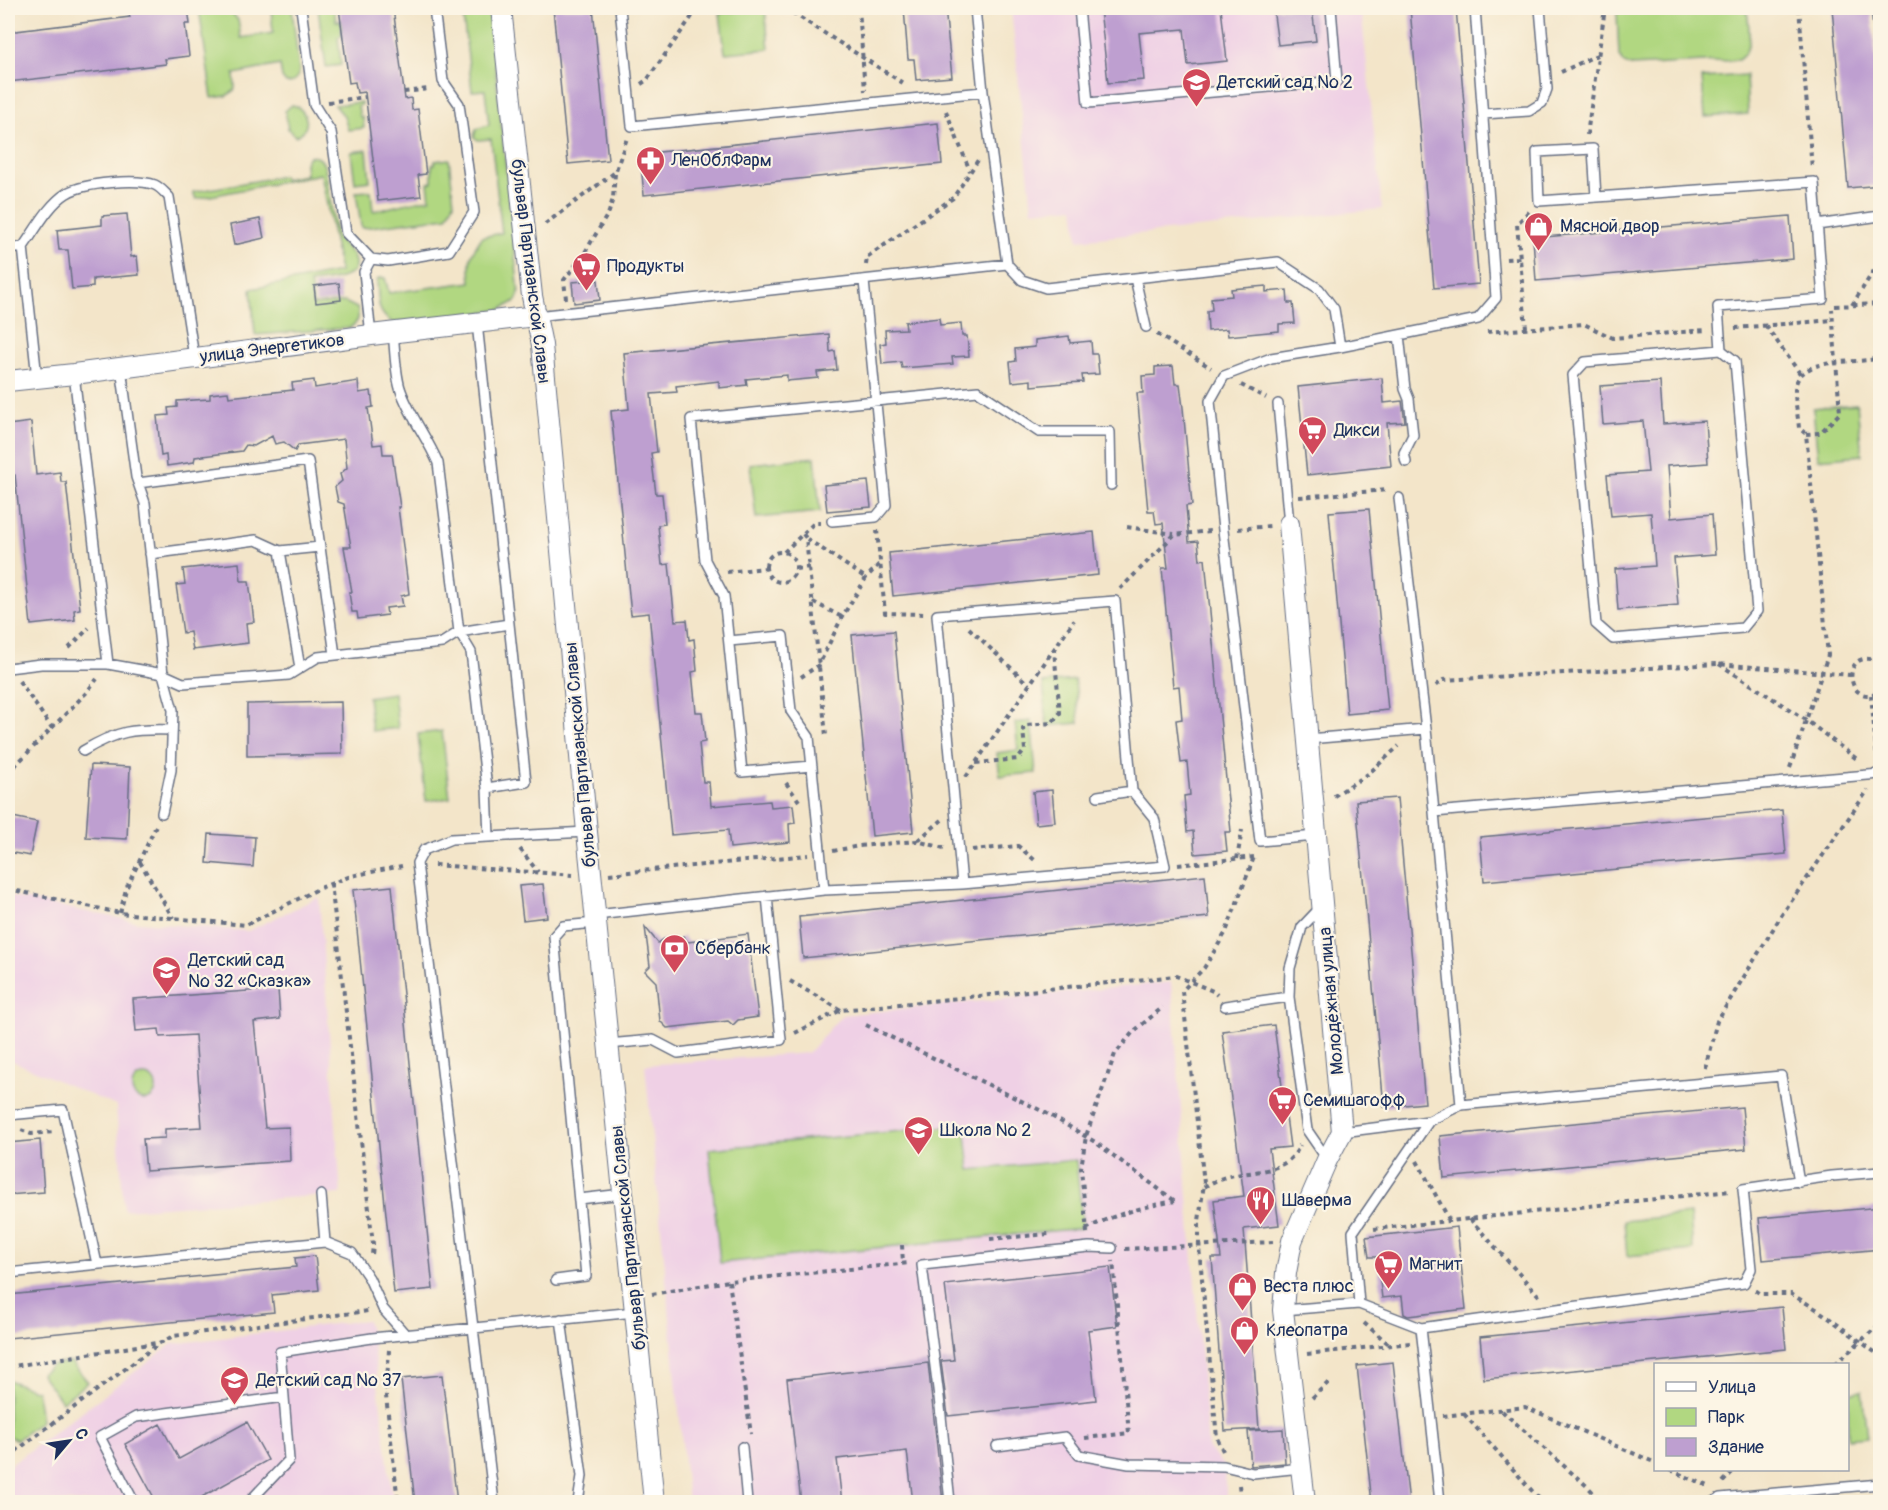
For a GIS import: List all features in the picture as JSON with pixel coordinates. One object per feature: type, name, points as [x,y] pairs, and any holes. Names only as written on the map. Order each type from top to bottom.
[{"type":"street","name":"бульвар Партизанской Славы","points":[[501,8],[532,296],[544,357],[587,832],[654,1503]]},
{"type":"street","name":"улица Энергетиков","points":[[8,381],[536,316]]},
{"type":"street","name":"Молодёжная улица","points":[[1289,524],[1342,1132]]},
{"type":"street","points":[[1305,1503],[1283,1310],[1286,1273],[1292,1241],[1327,1160],[1342,1132]]},
{"type":"lane","points":[[301,8],[314,105],[331,132],[346,233],[371,259],[388,261],[449,251],[474,212],[459,104],[443,81],[434,8]]},
{"type":"lane","points":[[620,8],[632,126],[983,92]]},
{"type":"lane","points":[[975,8],[983,92],[1007,264],[1022,280],[1046,288],[1278,262],[1319,288],[1334,309],[1340,347]]},
{"type":"lane","points":[[1079,8],[1088,103],[1337,81],[1330,8]]},
{"type":"lane","points":[[1316,836],[1260,841],[1210,401],[1224,376],[1271,358],[1340,347],[1478,319],[1496,298],[1475,8]]},
{"type":"lane","points":[[1483,114],[1529,111],[1542,103],[1547,89],[1540,9]]},
{"type":"lane","points":[[1596,197],[1593,149],[1536,152],[1539,201],[1814,182],[1823,299],[1718,307],[1721,350],[1735,361],[1757,610],[1743,628],[1613,639],[1596,624],[1573,375],[1585,362],[1721,350]]},
{"type":"lane","points":[[37,378],[23,247],[51,208],[68,193],[88,185],[140,182],[157,186],[170,197],[194,357]]},
{"type":"lane","points":[[1817,225],[1881,216]]},
{"type":"lane","points":[[8,249],[23,247]]},
{"type":"lane","points":[[371,259],[364,272],[371,335]]},
{"type":"lane","points":[[536,316],[1007,264]]},
{"type":"lane","points":[[1135,278],[1146,327]]},
{"type":"lane","points":[[832,522],[876,517],[886,505],[864,281]]},
{"type":"lane","points":[[477,323],[526,782],[487,788]]},
{"type":"lane","points":[[393,332],[399,385],[413,418],[428,439],[438,463],[459,632],[471,652],[487,788],[489,837]]},
{"type":"lane","points":[[1399,335],[1413,435],[1404,453],[1406,462]]},
{"type":"lane","points":[[121,368],[138,483],[145,503],[163,674],[173,710],[171,770],[162,813]]},
{"type":"lane","points":[[74,374],[108,664]]},
{"type":"lane","points":[[812,766],[742,772],[724,596],[705,560],[691,419],[978,391],[1040,432],[1110,432],[1111,485]]},
{"type":"lane","points":[[1278,404],[1289,524]]},
{"type":"lane","points":[[138,483],[308,462],[335,655]]},
{"type":"lane","points":[[1399,498],[1423,699],[1461,1105]]},
{"type":"lane","points":[[150,554],[256,540],[280,551],[320,546]]},
{"type":"lane","points":[[280,551],[300,668]]},
{"type":"lane","points":[[556,1280],[586,1276],[554,936],[563,926],[596,919],[767,896],[824,890],[962,884],[1165,866],[1154,818],[1132,791],[1115,600],[937,615],[962,884]]},
{"type":"lane","points":[[9,668],[54,664],[108,664],[163,674],[183,683],[289,675],[318,657],[442,643],[459,632],[509,624]]},
{"type":"lane","points":[[729,640],[783,636],[791,711],[809,737],[824,890]]},
{"type":"lane","points":[[1308,739],[1426,729]]},
{"type":"lane","points":[[83,751],[106,737],[126,731],[172,730]]},
{"type":"lane","points":[[1434,812],[1879,775]]},
{"type":"lane","points":[[1098,796],[1132,791]]},
{"type":"lane","points":[[494,1503],[417,863],[424,850],[452,839],[587,832]]},
{"type":"lane","points":[[608,1044],[653,1040],[678,1053],[781,1040],[767,896]]},
{"type":"lane","points":[[1322,906],[1302,927],[1290,968],[1289,997],[1307,1130],[1327,1160]]},
{"type":"lane","points":[[1225,1006],[1289,997]]},
{"type":"lane","points":[[1342,1132],[1429,1121],[1461,1105],[1781,1076],[1799,1182]]},
{"type":"lane","points":[[8,1115],[63,1110],[98,1264]]},
{"type":"lane","points":[[1359,1304],[1353,1232],[1429,1121]]},
{"type":"lane","points":[[1283,1310],[1359,1304],[1421,1328],[1744,1283],[1751,1269],[1743,1189],[1832,1176],[1881,1172]]},
{"type":"lane","points":[[579,1199],[623,1194]]},
{"type":"lane","points":[[321,1195],[325,1242]]},
{"type":"lane","points":[[8,1273],[325,1242],[352,1253],[369,1278],[383,1309],[405,1334]]},
{"type":"lane","points":[[950,1503],[922,1265],[1089,1247],[1112,1248]]},
{"type":"lane","points":[[249,1503],[289,1460],[280,1352],[405,1334],[561,1319],[634,1305]]},
{"type":"lane","points":[[561,1319],[582,1476],[578,1503]]},
{"type":"lane","points":[[1421,1328],[1440,1503]]},
{"type":"lane","points":[[134,1503],[100,1437],[136,1417],[284,1397]]},
{"type":"lane","points":[[997,1446],[1065,1437],[1079,1455],[1129,1464],[1232,1468],[1253,1473],[1301,1468]]},
{"type":"lane","points":[[742,1447],[747,1503]]},
{"type":"lane","points":[[1713,1503],[1720,1498],[1881,1484]]},
{"type":"path","points":[[628,92],[647,80],[698,8]]},
{"type":"path","points":[[785,8],[905,83],[915,99]]},
{"type":"path","points":[[859,8],[866,104]]},
{"type":"path","points":[[1587,149],[1586,138],[1605,8]]},
{"type":"path","points":[[1798,8],[1814,182]]},
{"type":"path","points":[[1546,80],[1598,54]]},
{"type":"path","points":[[404,92],[429,89]]},
{"type":"path","points":[[940,96],[970,172]]},
{"type":"path","points":[[328,102],[365,97]]},
{"type":"path","points":[[566,299],[564,280],[584,254],[609,212],[613,198],[615,173],[632,126]]},
{"type":"path","points":[[864,281],[867,257],[953,198],[990,142]]},
{"type":"path","points":[[540,228],[615,173]]},
{"type":"path","points":[[1526,328],[1517,224],[1539,201]]},
{"type":"path","points":[[1852,305],[1881,261]]},
{"type":"path","points":[[1806,434],[1820,433],[1840,412],[1832,306],[1881,304]]},
{"type":"path","points":[[1482,332],[1584,324],[1613,338],[1833,320]]},
{"type":"path","points":[[1766,326],[1802,375]]},
{"type":"path","points":[[1146,327],[1224,376],[1278,404]]},
{"type":"path","points":[[1785,783],[1828,655],[1806,434],[1799,428],[1795,388],[1802,375],[1816,365],[1880,358],[1881,370]]},
{"type":"path","points":[[1287,498],[1390,490],[1406,462]]},
{"type":"path","points":[[876,517],[885,613],[937,615]]},
{"type":"path","points":[[784,552],[804,536],[814,523],[832,522]]},
{"type":"path","points":[[1127,527],[1174,535],[1289,524]]},
{"type":"path","points":[[1115,600],[1120,589],[1174,535]]},
{"type":"path","points":[[804,536],[813,601],[827,746]]},
{"type":"path","points":[[804,536],[866,578]]},
{"type":"path","points":[[777,551],[784,552],[796,561],[796,569],[794,576],[780,583],[767,576],[765,568],[770,555],[777,551]]},
{"type":"path","points":[[788,685],[819,665],[842,617],[866,578],[881,562]]},
{"type":"path","points":[[796,569],[809,567]]},
{"type":"path","points":[[712,574],[765,568]]},
{"type":"path","points":[[813,601],[842,617]]},
{"type":"path","points":[[953,785],[967,777],[1086,603]]},
{"type":"path","points":[[955,613],[1029,685]]},
{"type":"path","points":[[54,664],[102,614]]},
{"type":"path","points":[[976,763],[1018,759],[1025,750],[1023,729],[1026,725],[1052,723],[1060,713],[1054,650]]},
{"type":"path","points":[[1881,662],[1871,658],[1861,660],[1854,666],[1851,675],[1856,690],[1863,694],[1871,695],[1881,691]]},
{"type":"path","points":[[8,773],[86,693],[108,664]]},
{"type":"path","points":[[1718,664],[1806,720],[1879,775]]},
{"type":"path","points":[[1423,699],[1443,680],[1718,664],[1851,675]]},
{"type":"path","points":[[9,668],[52,728]]},
{"type":"path","points":[[1701,1084],[1717,1021],[1781,916],[1879,775],[1871,695]]},
{"type":"path","points":[[1314,808],[1368,774],[1392,754],[1413,730]]},
{"type":"path","points":[[776,769],[801,803]]},
{"type":"path","points":[[917,841],[955,810]]},
{"type":"path","points":[[120,913],[126,889],[162,813]]},
{"type":"path","points":[[510,836],[539,872]]},
{"type":"path","points":[[836,839],[837,850]]},
{"type":"path","points":[[603,872],[611,874],[821,854],[837,850],[917,841],[959,852],[1018,846],[1053,876]]},
{"type":"path","points":[[1232,1468],[1217,1438],[1199,1247],[1203,1187],[1182,991],[1204,968],[1226,933],[1260,841]]},
{"type":"path","points":[[805,844],[806,855]]},
{"type":"path","points":[[1165,866],[1254,857]]},
{"type":"path","points":[[139,861],[173,918]]},
{"type":"path","points":[[8,889],[120,913],[246,925],[351,876],[417,863],[575,875]]},
{"type":"path","points":[[332,883],[373,1244],[369,1278]]},
{"type":"path","points":[[774,971],[841,1010]]},
{"type":"path","points":[[781,1040],[841,1010],[1176,976],[1213,991],[1225,1006]]},
{"type":"path","points":[[1089,1247],[1084,1230],[1081,1168],[1086,1136],[1115,1054],[1133,1032],[1162,1008]]},
{"type":"path","points":[[866,1025],[1048,1114],[1086,1136],[1175,1201],[1140,1207],[1109,1217],[1084,1230]]},
{"type":"path","points":[[15,1128],[31,1134],[67,1131]]},
{"type":"path","points":[[1203,1187],[1224,1177],[1266,1170],[1285,1164],[1297,1154],[1307,1130]]},
{"type":"path","points":[[1410,1148],[1450,1221]]},
{"type":"path","points":[[1353,1232],[1743,1189]]},
{"type":"path","points":[[1469,1219],[1551,1310]]},
{"type":"path","points":[[990,1239],[1058,1233]]},
{"type":"path","points":[[1067,1440],[1130,1433],[1112,1248],[1199,1247],[1292,1241]]},
{"type":"path","points":[[902,1245],[903,1264]]},
{"type":"path","points":[[634,1305],[729,1281],[903,1264],[922,1265]]},
{"type":"path","points":[[729,1281],[751,1436],[742,1447]]},
{"type":"path","points":[[1744,1283],[1761,1294],[1791,1294],[1818,1310],[1881,1356]]},
{"type":"path","points":[[8,1457],[173,1336],[383,1309]]},
{"type":"path","points":[[1361,1321],[1390,1345]]},
{"type":"path","points":[[1837,1363],[1881,1324]]},
{"type":"path","points":[[390,1336],[386,1395],[398,1503]]},
{"type":"path","points":[[1288,1356],[1422,1341]]},
{"type":"path","points":[[8,1367],[162,1342]]},
{"type":"path","points":[[1431,1418],[1525,1407],[1654,1462]]},
{"type":"path","points":[[1502,1410],[1589,1488],[1602,1503]]},
{"type":"path","points":[[1464,1414],[1542,1503]]},
{"type":"path","points":[[1672,1471],[1721,1491]]},
{"type":"shaded area","name":"Детский сад № 2","points":[[1011,8],[1361,8],[1382,209],[1078,240],[1074,207],[1032,211]]},
{"type":"shaded area","name":"Детский сад № 32 «Сказка»","points":[[8,896],[138,922],[248,931],[319,897],[341,1194],[124,1210],[116,1106],[8,1059]]},
{"type":"shaded area","name":"Школа № 2","points":[[1171,982],[1208,1448],[1224,1466],[1227,1502],[688,1502],[645,1065],[808,1053],[842,1015]]},
{"type":"shaded area","name":"Детский сад № 37","points":[[367,1320],[372,1338],[393,1502],[8,1502],[8,1467],[172,1344]]},
{"type":"green space","points":[[199,8],[228,8],[238,20],[241,38],[273,33],[271,8],[292,8],[299,70],[296,79],[286,83],[282,78],[280,65],[234,74],[234,91],[226,96],[212,98]]},
{"type":"green space","points":[[318,8],[334,8],[336,21],[341,21],[342,36],[338,37],[341,65],[326,67]]},
{"type":"green space","points":[[462,8],[489,8],[519,294],[516,301],[500,310],[394,323],[381,311],[378,300],[377,281],[379,278],[385,278],[389,293],[471,282],[470,259],[482,237],[502,233],[491,139],[478,140],[474,137],[476,129],[489,125],[485,90],[472,91]]},
{"type":"green space","points":[[765,8],[769,49],[725,53],[720,13]]},
{"type":"green space","points":[[1619,8],[1747,8],[1749,44],[1743,56],[1738,60],[1632,66],[1624,63],[1619,55],[1617,13]]},
{"type":"green space","points":[[1746,75],[1748,114],[1705,117],[1702,78]]},
{"type":"green space","points":[[361,102],[358,106],[360,117],[363,117],[364,128],[348,130],[344,116],[335,105]]},
{"type":"green space","points":[[292,105],[302,110],[306,120],[304,129],[295,136],[288,129],[285,111]]},
{"type":"green space","points":[[367,150],[370,181],[355,183],[351,152]]},
{"type":"green space","points":[[309,156],[318,157],[324,165],[336,235],[355,262],[350,274],[334,280],[310,283],[313,305],[345,302],[357,308],[358,320],[349,328],[255,335],[251,289],[340,272],[321,174],[196,199],[193,192],[283,176],[284,179],[306,175],[305,163]]},
{"type":"green space","points":[[449,159],[454,203],[447,217],[363,228],[361,226],[356,192],[371,191],[373,211],[430,199],[428,183],[432,182],[432,165],[435,161]]},
{"type":"green space","points":[[1857,404],[1862,455],[1818,459],[1813,408]]},
{"type":"green space","points":[[815,457],[820,512],[756,518],[750,464]]},
{"type":"green space","points":[[1075,680],[1079,723],[1047,726],[1043,683]]},
{"type":"green space","points":[[394,693],[398,728],[372,731],[368,697]]},
{"type":"green space","points":[[1031,721],[1036,773],[1000,776],[997,753],[1018,750],[1015,723]]},
{"type":"green space","points":[[442,731],[450,798],[426,801],[418,734]]},
{"type":"green space","points":[[144,1076],[153,1079],[156,1088],[153,1097],[144,1100],[135,1097],[132,1088],[135,1079]]},
{"type":"green space","points":[[965,1125],[970,1170],[1076,1160],[1083,1228],[720,1263],[709,1149]]},
{"type":"green space","points":[[1690,1214],[1693,1250],[1627,1256],[1624,1221]]},
{"type":"green space","points":[[71,1362],[88,1382],[62,1402],[41,1374],[52,1365]]},
{"type":"green space","points":[[8,1380],[37,1391],[41,1421],[17,1440],[8,1436]]},
{"type":"green space","points":[[1862,1391],[1867,1437],[1849,1439],[1849,1393]]},
{"type":"building","points":[[145,8],[188,8],[190,24],[185,24],[189,56],[165,59],[166,64],[8,82],[8,32],[130,17],[129,13],[145,11]]},
{"type":"building","points":[[339,8],[393,8],[405,99],[411,98],[412,110],[418,109],[426,174],[418,175],[421,196],[378,201],[365,92],[357,93],[355,82],[349,83]]},
{"type":"building","points":[[553,8],[593,8],[608,160],[568,164]]},
{"type":"building","points":[[904,8],[945,8],[952,77],[916,80],[914,59],[908,59]]},
{"type":"building","points":[[1100,8],[1221,8],[1227,61],[1188,65],[1184,29],[1139,33],[1144,80],[1108,83]]},
{"type":"building","points":[[1273,8],[1312,8],[1316,41],[1278,45]]},
{"type":"building","points":[[1410,8],[1456,8],[1479,284],[1434,288]]},
{"type":"building","points":[[1832,8],[1871,8],[1881,111],[1881,185],[1848,188]]},
{"type":"building","points":[[938,123],[942,164],[644,195],[640,154]]},
{"type":"building","points":[[127,214],[131,257],[137,256],[139,275],[93,279],[93,287],[72,289],[68,250],[59,250],[57,230],[102,225],[102,216]]},
{"type":"building","points":[[1790,216],[1793,259],[1536,281],[1533,238]]},
{"type":"building","points":[[260,219],[264,238],[234,245],[230,225]]},
{"type":"building","name":"Продукты","points":[[598,280],[600,300],[574,303],[572,282]]},
{"type":"building","points":[[339,283],[341,300],[316,303],[314,286]]},
{"type":"building","points":[[1266,286],[1266,292],[1287,290],[1288,303],[1293,303],[1295,323],[1279,324],[1279,331],[1228,336],[1227,329],[1208,331],[1207,311],[1212,310],[1211,298],[1232,296],[1231,289]]},
{"type":"building","points":[[939,318],[940,325],[961,323],[962,336],[967,336],[969,356],[952,357],[953,364],[902,368],[901,362],[882,364],[880,344],[886,343],[885,330],[906,329],[905,322]]},
{"type":"building","points":[[829,334],[830,352],[835,351],[837,370],[817,372],[818,378],[787,381],[787,375],[746,379],[747,385],[719,388],[719,381],[676,386],[677,392],[651,394],[657,452],[651,453],[656,494],[662,494],[665,524],[658,525],[662,565],[669,564],[675,621],[687,620],[689,640],[694,639],[697,671],[692,672],[696,712],[702,712],[705,742],[699,743],[703,782],[709,782],[711,806],[770,801],[771,807],[793,805],[795,823],[789,824],[790,842],[730,848],[728,830],[671,835],[649,613],[631,615],[611,411],[629,409],[624,353]]},
{"type":"building","points":[[1069,336],[1070,343],[1091,341],[1092,354],[1097,354],[1099,374],[1082,375],[1083,382],[1031,386],[1031,380],[1012,382],[1010,362],[1016,361],[1015,349],[1035,347],[1035,340]]},
{"type":"building","points":[[1173,366],[1175,384],[1180,384],[1192,505],[1186,506],[1189,542],[1198,541],[1200,560],[1205,559],[1231,832],[1225,832],[1227,851],[1195,854],[1193,831],[1187,832],[1184,796],[1190,795],[1187,762],[1181,763],[1176,720],[1182,719],[1179,686],[1173,687],[1162,568],[1168,568],[1163,523],[1156,524],[1154,511],[1148,511],[1137,393],[1143,393],[1142,376],[1155,375],[1155,367]]},
{"type":"building","points":[[1382,378],[1384,403],[1402,401],[1405,422],[1387,423],[1391,466],[1307,475],[1298,387]]},
{"type":"building","points":[[314,380],[315,388],[358,381],[359,393],[371,391],[373,407],[368,408],[373,445],[382,444],[383,454],[392,454],[409,594],[401,596],[403,606],[386,608],[387,615],[358,619],[357,612],[352,612],[349,592],[352,592],[344,547],[351,547],[344,504],[338,502],[335,487],[342,481],[340,474],[347,468],[344,439],[298,445],[295,451],[284,442],[275,444],[272,436],[254,446],[246,445],[242,451],[195,457],[194,462],[167,466],[166,455],[161,456],[157,416],[169,415],[168,408],[177,407],[177,401],[210,399],[210,394],[228,392],[229,397],[293,390],[292,383]]},
{"type":"building","points":[[1660,382],[1663,424],[1705,421],[1708,463],[1667,466],[1671,518],[1712,514],[1715,555],[1674,558],[1678,605],[1618,610],[1615,569],[1655,566],[1651,513],[1611,516],[1607,475],[1648,472],[1643,421],[1603,424],[1600,386]]},
{"type":"building","points":[[31,422],[36,475],[60,472],[61,482],[66,482],[80,609],[74,610],[75,620],[31,625],[15,475],[8,476],[8,425]]},
{"type":"building","points":[[868,481],[871,507],[827,511],[824,485]]},
{"type":"building","points":[[1369,509],[1388,710],[1347,714],[1329,512]]},
{"type":"building","points":[[1094,532],[1098,575],[893,596],[889,553]]},
{"type":"building","points":[[239,563],[241,581],[249,581],[254,622],[246,623],[248,643],[193,650],[190,632],[183,633],[176,585],[185,584],[183,569]]},
{"type":"building","points":[[894,631],[913,832],[872,836],[852,635]]},
{"type":"building","points":[[341,702],[342,754],[247,756],[247,704]]},
{"type":"building","points":[[91,765],[130,767],[127,839],[86,837]]},
{"type":"building","points":[[1052,790],[1055,822],[1036,824],[1033,792]]},
{"type":"building","points":[[1397,798],[1425,1103],[1384,1107],[1356,801]]},
{"type":"building","points":[[1782,810],[1786,854],[1484,881],[1480,837]]},
{"type":"building","points":[[8,816],[37,822],[30,856],[8,852]]},
{"type":"building","points":[[209,834],[255,837],[253,867],[207,863]]},
{"type":"building","points":[[1205,875],[1209,917],[803,958],[799,917]]},
{"type":"building","points":[[543,884],[547,917],[523,920],[519,886]]},
{"type":"building","points":[[392,886],[433,1289],[394,1293],[353,890]]},
{"type":"building","points":[[645,927],[658,943],[664,939],[667,942],[672,938],[676,942],[683,936],[688,942],[748,934],[758,1017],[738,1020],[733,1025],[728,1021],[667,1028],[660,1021],[656,982],[645,971],[650,966]]},
{"type":"building","points":[[278,989],[280,1019],[254,1022],[265,1128],[289,1127],[290,1161],[146,1171],[143,1139],[165,1138],[165,1129],[202,1127],[195,1035],[160,1037],[159,1029],[136,1031],[133,999]]},
{"type":"building","points":[[1274,1025],[1290,1147],[1269,1149],[1279,1225],[1244,1229],[1259,1429],[1225,1431],[1212,1258],[1221,1258],[1214,1200],[1244,1196],[1222,1031]]},
{"type":"building","points":[[1742,1107],[1746,1149],[1444,1178],[1440,1136]]},
{"type":"building","points":[[40,1140],[44,1192],[8,1195],[8,1143]]},
{"type":"building","points":[[1881,1207],[1881,1249],[1763,1260],[1759,1218]]},
{"type":"building","points":[[1457,1227],[1466,1309],[1408,1316],[1404,1314],[1402,1296],[1382,1298],[1377,1257],[1369,1257],[1366,1237]]},
{"type":"building","points":[[315,1256],[319,1290],[272,1295],[274,1312],[8,1338],[8,1295],[296,1267],[295,1258]]},
{"type":"building","points":[[1110,1267],[1117,1326],[1088,1330],[1096,1400],[948,1416],[941,1361],[954,1360],[945,1285]]},
{"type":"building","points":[[1782,1307],[1786,1349],[1484,1379],[1480,1337]]},
{"type":"building","points":[[1393,1362],[1409,1503],[1372,1503],[1357,1366]]},
{"type":"building","points":[[928,1363],[943,1503],[913,1503],[907,1451],[837,1459],[842,1503],[801,1503],[787,1379]]},
{"type":"building","points":[[442,1375],[457,1503],[415,1503],[401,1379]]},
{"type":"building","points":[[247,1422],[268,1460],[191,1503],[157,1503],[125,1444],[160,1424],[179,1459]]},
{"type":"building","points":[[1283,1429],[1285,1463],[1251,1466],[1248,1431]]},
{"type":"place","name":"Детский сад № 2","points":[[1196,108]]},
{"type":"place","name":"ЛенОблФарм","points":[[650,186]]},
{"type":"place","name":"Мясной двор","points":[[1539,252]]},
{"type":"place","name":"Продукты","points":[[586,292]]},
{"type":"place","name":"Дикси","points":[[1313,456]]},
{"type":"place","name":"Сбербанк","points":[[674,974]]},
{"type":"place","name":"Детский сад № 32 «Сказка»","points":[[167,996]]},
{"type":"place","name":"Семишагофф","points":[[1282,1126]]},
{"type":"place","name":"Школа № 2","points":[[919,1156]]},
{"type":"place","name":"Шаверма","points":[[1261,1226]]},
{"type":"place","name":"Магнит","points":[[1388,1290]]},
{"type":"place","name":"Веста плюс","points":[[1242,1312]]},
{"type":"place","name":"Клеопатра","points":[[1245,1356]]},
{"type":"place","name":"Детский сад № 37","points":[[235,1406]]}]
